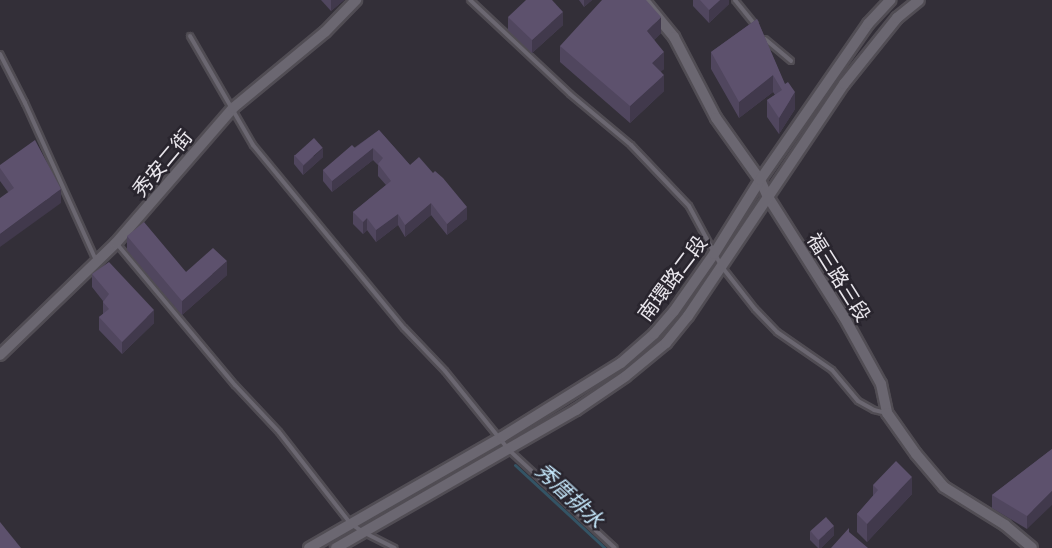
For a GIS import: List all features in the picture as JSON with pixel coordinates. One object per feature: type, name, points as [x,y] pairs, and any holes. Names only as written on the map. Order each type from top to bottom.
[{"type":"street","name":"秀安二街","points":[[0,355],[116,243],[233,108],[326,32],[356,0]]},
{"type":"street","name":"南環路二段","points":[[309,548],[499,440],[621,363],[654,334],[674,311],[714,254],[760,180],[868,24],[890,0]]},
{"type":"street","name":"南環路二段","points":[[336,548],[509,450],[626,376],[658,349],[688,316],[844,84],[897,18],[919,0]]},
{"type":"street","name":"福三路三段","points":[[646,1],[674,37],[716,118],[760,180],[768,198],[844,317],[881,384],[886,413],[915,454],[944,487],[1005,525],[1032,548]]},
{"type":"lane","points":[[470,0],[570,94],[640,154],[689,206],[722,267],[755,309],[777,332],[832,370],[858,401],[874,410],[886,413]]},
{"type":"lane","points":[[735,0],[758,30]]},
{"type":"lane","points":[[190,36],[253,145],[404,328],[445,371],[499,440],[615,548]]},
{"type":"lane","points":[[762,36],[791,61]]},
{"type":"lane","points":[[0,54],[25,103],[96,262]]},
{"type":"lane","points":[[116,243],[234,385],[279,432],[350,523],[395,548]]},
{"type":"building","points":[[526,0],[552,0],[563,12],[532,40],[508,17]]},
{"type":"building","points":[[602,0],[646,0],[661,17],[647,31],[664,52],[652,63],[664,75],[630,106],[560,46]]},
{"type":"building","points":[[700,0],[720,0],[709,10]]},
{"type":"building","points":[[757,19],[785,84],[788,82],[795,92],[779,118],[767,100],[782,90],[773,75],[739,102],[711,52]]},
{"type":"building","points":[[379,130],[410,165],[419,157],[433,173],[435,171],[443,178],[467,207],[447,224],[431,203],[405,225],[398,214],[376,230],[367,218],[363,222],[353,212],[391,181],[378,164],[383,158],[373,148],[332,181],[323,170],[352,145],[355,148]]},
{"type":"building","points":[[314,138],[323,148],[303,165],[295,155]]},
{"type":"building","points":[[35,140],[61,189],[0,234],[0,198],[14,188],[0,165]]},
{"type":"building","points":[[144,222],[186,272],[213,248],[227,261],[182,301],[127,236]]},
{"type":"building","points":[[109,262],[154,310],[122,342],[99,317],[109,309],[103,302],[109,294],[92,274]]},
{"type":"building","points":[[1052,449],[1052,491],[1027,516],[992,495]]},
{"type":"building","points":[[896,461],[912,477],[867,524],[857,514],[878,490],[873,485]]},
{"type":"building","points":[[826,517],[834,526],[818,540],[810,531]]},
{"type":"building","points":[[0,522],[21,548],[0,548]]},
{"type":"building","points":[[849,528],[849,532],[868,548],[831,548]]},
{"type":"waterway","name":"秀厝排水","points":[[515,465],[605,548]]}]
